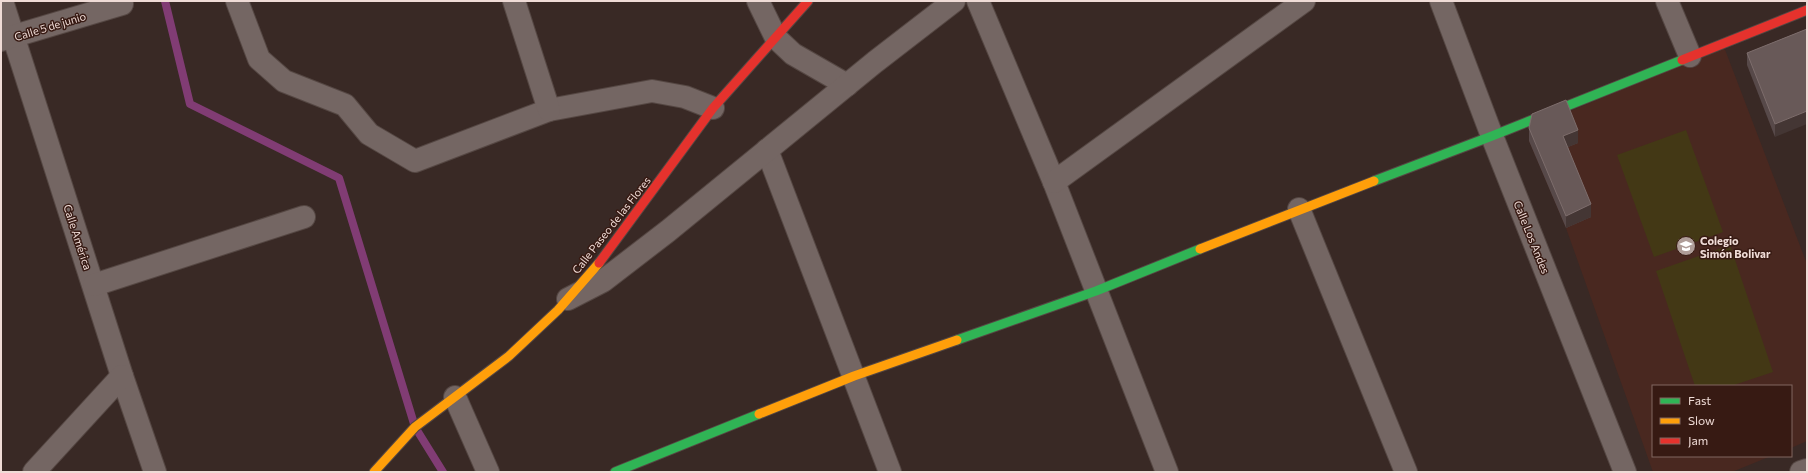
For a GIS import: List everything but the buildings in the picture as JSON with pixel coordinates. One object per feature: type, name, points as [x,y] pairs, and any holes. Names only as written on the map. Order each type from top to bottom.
[{"type":"street","name":"Calle América","points":[[2,1],[7,39],[94,285],[122,376],[155,472]]},
{"type":"street","points":[[237,1],[259,59],[284,81],[345,105],[369,134],[415,161],[549,110],[652,91],[685,97],[713,108]]},
{"type":"street","points":[[514,1],[549,110]]},
{"type":"street","points":[[758,1],[776,38],[792,54],[847,85]]},
{"type":"street","name":"Calle Paseo de las Flores","points":[[374,472],[415,427],[509,356],[568,299],[609,251],[713,108],[808,1]]},
{"type":"street","points":[[568,299],[603,281],[668,231],[847,85],[954,1]]},
{"type":"street","points":[[978,1],[1054,182],[1168,472]]},
{"type":"street","points":[[1054,182],[1304,1]]},
{"type":"street","name":"Calle Los Andes","points":[[1441,1],[1492,136],[1625,472]]},
{"type":"street","points":[[1667,1],[1690,56]]},
{"type":"street","name":"Calle 5 de junio","points":[[7,39],[122,4]]},
{"type":"street","points":[[617,472],[854,376],[1096,291],[1299,209],[1492,136],[1807,10]]},
{"type":"street","points":[[767,150],[890,472]]},
{"type":"street","points":[[1299,209],[1406,472]]},
{"type":"street","points":[[94,285],[304,217]]},
{"type":"street","points":[[34,472],[122,376]]},
{"type":"street","points":[[455,397],[488,472]]},
{"type":"street","points":[[1801,472],[1807,470]]},
{"type":"shaded area","name":"Colegio Simón Bolivar","points":[[1724,47],[1807,264],[1807,441],[1792,448],[1792,385],[1652,385],[1652,457],[1769,457],[1732,472],[1653,472],[1566,228],[1529,141],[1532,127]]},
{"type":"shaded area","points":[[1686,130],[1723,232],[1654,257],[1617,155]]},
{"type":"shaded area","points":[[1730,245],[1773,372],[1734,385],[1695,385],[1656,271]]},
{"type":"waterway","points":[[165,1],[190,104],[339,178],[415,427],[443,472]]},
{"type":"traffic: fast","points":[[1374,181],[1492,136],[1682,60]]},
{"type":"traffic: fast","points":[[957,340],[1096,291],[1200,249]]},
{"type":"traffic: fast","points":[[615,472],[759,414]]},
{"type":"traffic: slow","points":[[1200,249],[1374,181]]},
{"type":"traffic: slow","points":[[374,472],[415,427],[509,356],[558,310],[599,263]]},
{"type":"traffic: slow","points":[[759,414],[854,376],[957,340]]},
{"type":"traffic: jam","points":[[599,263],[713,108],[808,1]]},
{"type":"traffic: jam","points":[[1682,60],[1807,10]]},
{"type":"place","name":"Colegio Simón Bolivar","points":[[1686,246]]}]
